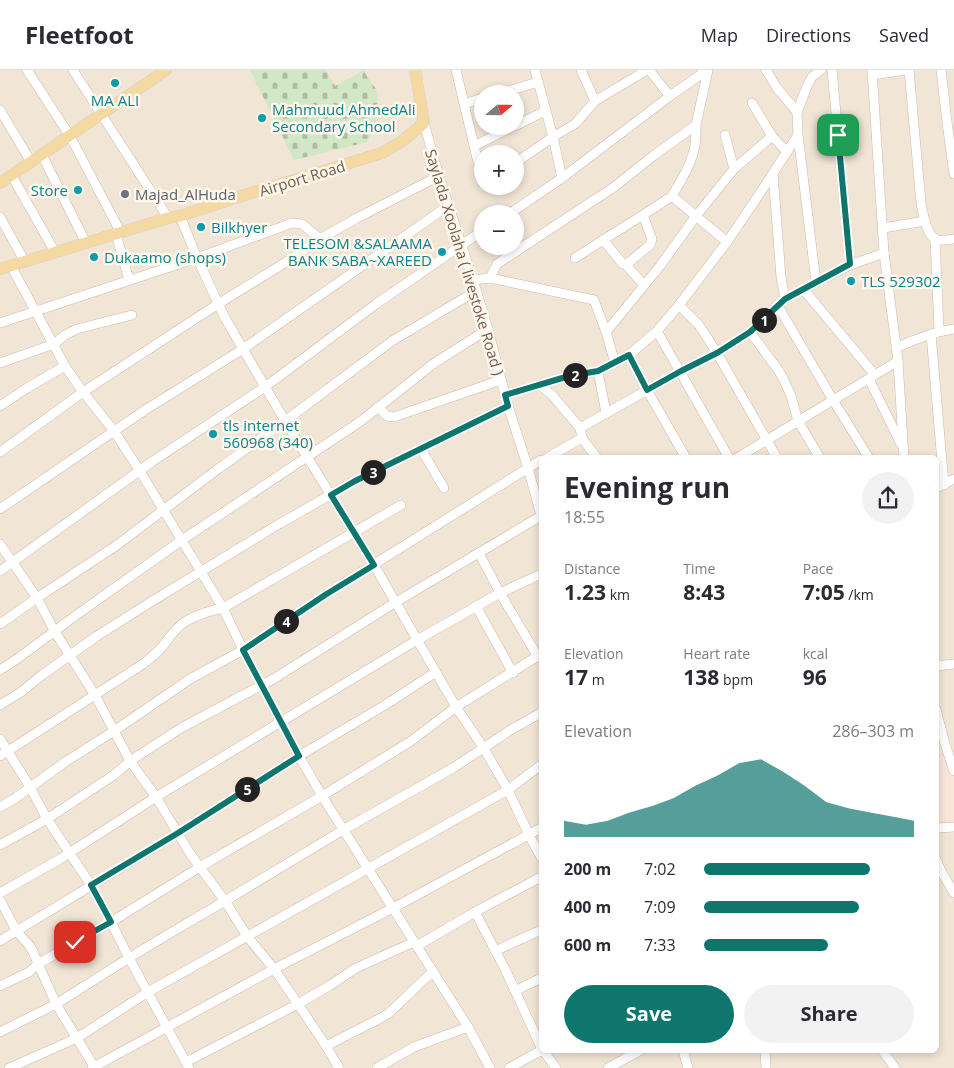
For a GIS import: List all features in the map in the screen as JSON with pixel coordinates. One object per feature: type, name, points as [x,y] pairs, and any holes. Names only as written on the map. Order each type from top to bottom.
[{"type":"main road","points":[[3,180],[166,70]]},
{"type":"main road","points":[[415,70],[424,123]]},
{"type":"main road","name":"Airport Road","points":[[5,268],[382,153],[401,142],[424,123]]},
{"type":"street","points":[[27,70],[70,136],[118,233],[128,280]]},
{"type":"street","points":[[73,70],[168,218]]},
{"type":"street","points":[[456,70],[474,146]]},
{"type":"street","points":[[534,70],[553,137],[562,178]]},
{"type":"street","points":[[580,70],[595,101]]},
{"type":"street","points":[[524,157],[577,123],[595,101],[648,70],[670,96]]},
{"type":"street","points":[[522,205],[562,178],[670,96],[708,70]]},
{"type":"street","points":[[575,258],[672,196],[686,172],[695,146],[696,125],[708,70]]},
{"type":"street","points":[[766,70],[777,88],[797,112]]},
{"type":"street","points":[[816,282],[798,135],[797,112],[810,74],[821,70]]},
{"type":"street","points":[[832,70],[850,264]]},
{"type":"street","points":[[904,453],[898,361],[884,253],[872,72],[907,70],[921,203],[925,221],[931,236],[935,239],[940,241],[954,239]]},
{"type":"street","points":[[942,70],[950,122],[954,174]]},
{"type":"street","points":[[524,86],[538,82]]},
{"type":"street","points":[[465,104],[474,101]]},
{"type":"street","points":[[752,104],[772,136],[787,152]]},
{"type":"street","points":[[0,110],[31,162]]},
{"type":"street","points":[[524,121],[545,111]]},
{"type":"street","name":"Saylada Xoolaha ( livestoke Road )","points":[[424,123],[448,206],[488,329],[508,406],[539,509]]},
{"type":"street","points":[[490,278],[497,264],[614,187],[696,125]]},
{"type":"street","points":[[476,145],[496,135]]},
{"type":"street","points":[[725,135],[734,169]]},
{"type":"street","points":[[505,395],[541,386],[569,376],[598,371],[629,355],[657,331],[727,242],[798,135]]},
{"type":"street","points":[[606,332],[660,266],[696,216],[734,169],[772,136]]},
{"type":"street","points":[[42,155],[86,243]]},
{"type":"street","points":[[773,174],[781,277],[785,299]]},
{"type":"street","points":[[0,452],[83,392],[320,239],[439,176]]},
{"type":"street","points":[[3,180],[55,252]]},
{"type":"street","points":[[672,196],[727,242]]},
{"type":"street","points":[[0,509],[145,410],[243,349],[448,206]]},
{"type":"street","points":[[625,264],[635,258],[651,242],[652,239],[643,215]]},
{"type":"street","points":[[180,216],[218,304],[243,349],[374,565],[456,707],[483,747],[508,790],[539,853]]},
{"type":"street","points":[[0,217],[24,262]]},
{"type":"street","points":[[883,228],[925,221]]},
{"type":"street","points":[[0,323],[197,258],[292,223],[302,224],[320,239]]},
{"type":"street","points":[[0,571],[140,470],[265,387],[376,304],[474,237]]},
{"type":"street","points":[[935,239],[935,333],[939,455]]},
{"type":"street","points":[[603,240],[644,285]]},
{"type":"street","points":[[580,428],[717,353],[750,332],[785,299],[802,289],[850,264],[884,253]]},
{"type":"street","points":[[5,268],[35,310],[65,366],[114,431],[140,470],[223,608],[243,650],[322,796],[468,1027],[490,1068]]},
{"type":"street","points":[[473,280],[490,278],[594,300],[615,363]]},
{"type":"street","points":[[802,289],[872,377],[904,453]]},
{"type":"street","points":[[0,624],[117,545],[392,341],[476,291]]},
{"type":"street","points":[[679,305],[699,325],[717,353],[775,455]]},
{"type":"street","points":[[778,306],[867,455]]},
{"type":"street","points":[[0,363],[54,344],[65,335],[77,329],[132,315]]},
{"type":"street","points":[[0,670],[182,540],[361,421],[433,364],[488,329]]},
{"type":"street","points":[[896,348],[922,337],[954,329]]},
{"type":"street","points":[[657,331],[727,455]]},
{"type":"street","points":[[750,332],[780,371],[791,396],[798,421],[818,455]]},
{"type":"street","points":[[629,355],[684,455]]},
{"type":"street","points":[[742,455],[898,361]]},
{"type":"street","points":[[0,406],[65,366]]},
{"type":"street","points":[[598,371],[606,413]]},
{"type":"street","points":[[378,408],[387,416],[394,417],[501,380]]},
{"type":"street","points":[[541,386],[552,395],[580,428],[582,438],[595,455]]},
{"type":"street","points":[[0,705],[105,631],[279,524],[355,481],[508,406]]},
{"type":"street","points":[[553,455],[582,438]]},
{"type":"street","points":[[421,449],[444,488]]},
{"type":"street","points":[[939,455],[940,486],[954,479]]},
{"type":"street","points":[[0,807],[190,679],[243,650],[325,595],[539,461]]},
{"type":"street","points":[[4,754],[143,664],[162,648],[172,633],[183,623],[207,612],[223,608],[401,505]]},
{"type":"street","points":[[0,844],[47,819],[181,728],[275,678],[396,602],[539,517]]},
{"type":"street","points":[[0,544],[36,598],[95,695],[130,761],[156,797],[200,867],[225,901],[247,936],[274,969],[298,1004],[339,1068]]},
{"type":"street","points":[[480,553],[500,593],[539,653]]},
{"type":"street","points":[[0,893],[69,853],[156,797],[417,640],[500,593],[539,575]]},
{"type":"street","points":[[476,606],[513,673]]},
{"type":"street","points":[[0,986],[29,972],[38,964],[412,741],[456,707],[539,656]]},
{"type":"street","points":[[939,666],[954,664]]},
{"type":"street","points":[[0,941],[178,833],[436,672]]},
{"type":"street","points":[[0,1032],[56,1004],[128,958],[342,830],[453,768],[483,747],[539,714]]},
{"type":"street","points":[[939,721],[954,771]]},
{"type":"street","points":[[0,739],[4,754],[30,787],[47,819],[91,885],[186,1066],[298,1004],[356,968],[415,944],[539,878]]},
{"type":"street","points":[[9,1068],[76,1038],[148,992],[508,790],[539,767]]},
{"type":"street","points":[[939,828],[954,826]]},
{"type":"street","points":[[0,900],[17,932],[33,952],[56,1004],[94,1068],[274,969],[393,908],[539,829]]},
{"type":"street","points":[[939,866],[954,892]]},
{"type":"street","points":[[475,912],[505,969],[539,1043]]},
{"type":"street","points":[[495,951],[539,931]]},
{"type":"street","points":[[326,1046],[389,1013],[433,971]]},
{"type":"street","points":[[515,991],[539,979]]},
{"type":"street","points":[[377,1068],[414,1047],[468,1027]]},
{"type":"street","points":[[509,1068],[539,1051]]},
{"type":"street","points":[[545,1053],[556,1068]]},
{"type":"street","points":[[608,1068],[636,1053]]},
{"type":"street","points":[[684,1053],[688,1068]]},
{"type":"street","points":[[765,1053],[766,1068]]},
{"type":"street","points":[[884,1053],[895,1068]]},
{"type":"shaded area","points":[[0,70],[954,70],[954,1068],[0,1068]]},
{"type":"shaded area","points":[[939,717],[954,772],[954,820],[939,821]]},
{"type":"green space","points":[[250,70],[326,70],[335,86],[364,70],[376,89],[380,117],[377,127],[367,142],[294,160]]},
{"type":"place","name":"MA ALI","points":[[115,83]]},
{"type":"place","name":"Mahmuud AhmedAli Secondary School","points":[[262,118]]},
{"type":"place","name":"Store","points":[[78,190]]},
{"type":"place","name":"Majad_AlHuda","points":[[125,194]]},
{"type":"place","name":"Bilkhyer","points":[[201,227]]},
{"type":"place","name":"TELESOM &SALAAMA BANK SABA~XAREED","points":[[442,252]]},
{"type":"place","name":"Dukaamo (shops)","points":[[94,257]]},
{"type":"place","name":"TLS 529302","points":[[851,281]]},
{"type":"place","name":"tls internet 560968 (340)","points":[[213,434]]},
{"type":"route","points":[[75,942],[111,922],[91,885],[178,833],[299,756],[243,650],[325,595],[374,565],[331,495],[355,481],[508,406],[505,395],[541,386],[569,376],[598,371],[629,355],[647,390],[717,353],[750,332],[785,299],[850,264],[838,135]]}]
